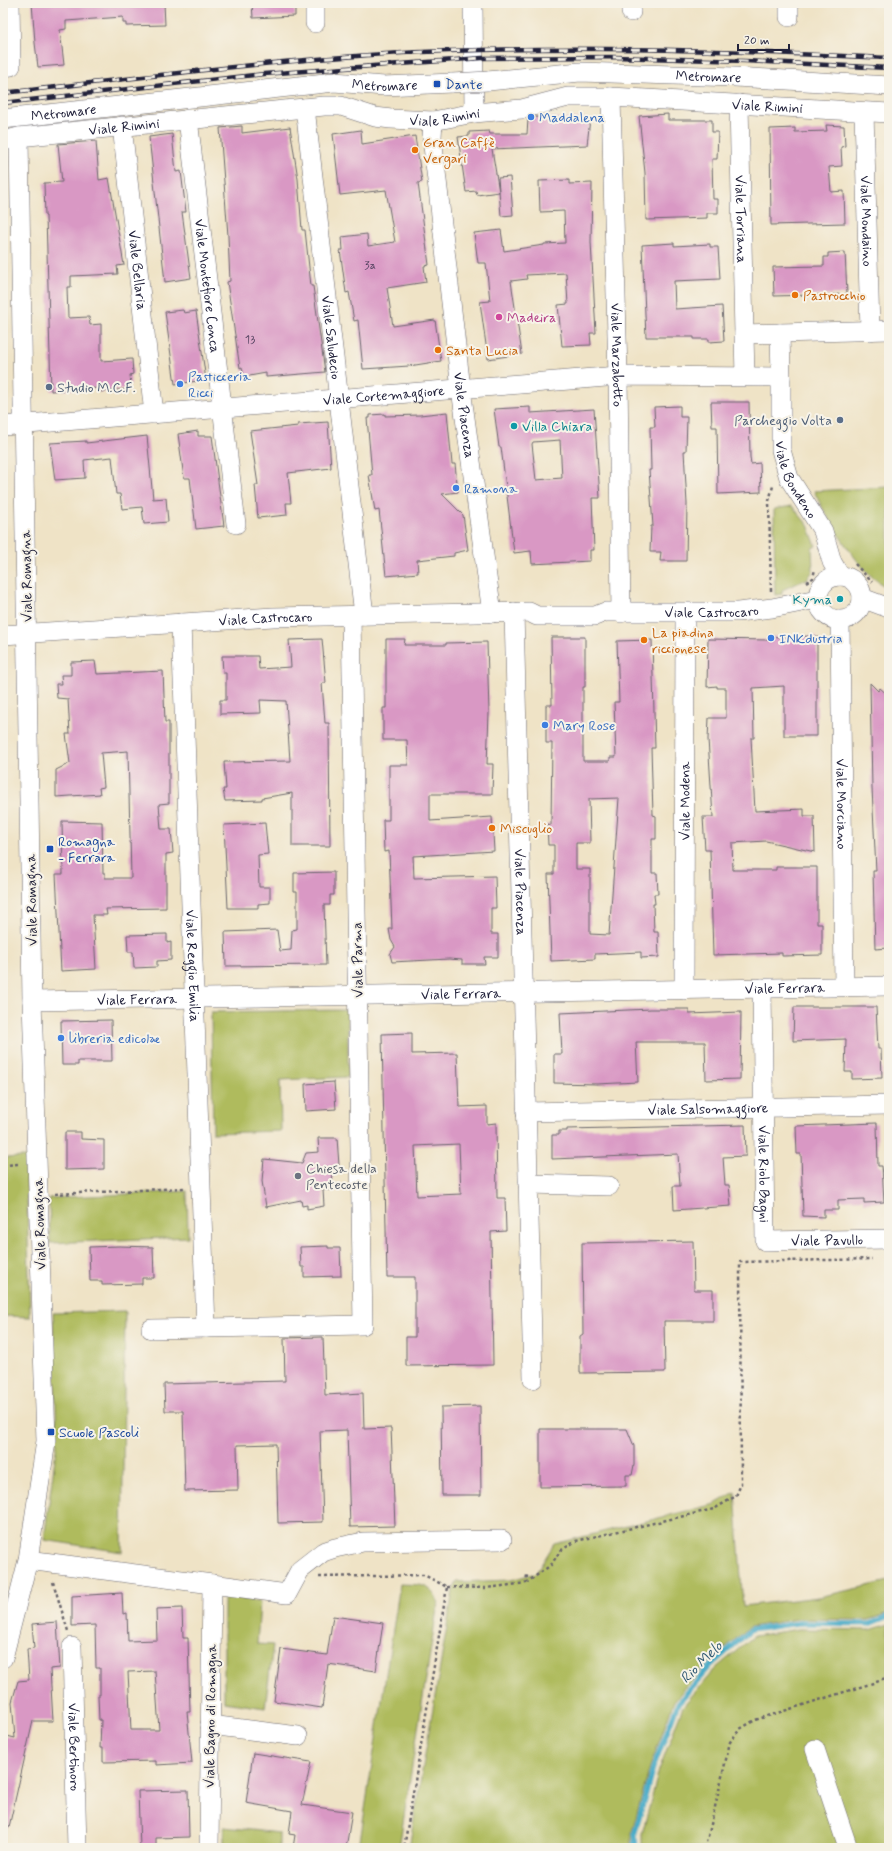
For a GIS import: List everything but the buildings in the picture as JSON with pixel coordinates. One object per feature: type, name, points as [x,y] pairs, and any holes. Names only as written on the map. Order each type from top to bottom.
[{"type":"street","points":[[7,66],[10,3]]},
{"type":"street","points":[[315,3],[315,23]]},
{"type":"street","points":[[473,3],[474,113]]},
{"type":"street","name":"Metromare","points":[[3,119],[334,82],[384,86],[488,81],[580,72],[735,77],[889,86]]},
{"type":"street","name":"Viale Rimini","points":[[11,139],[122,126],[305,108],[341,106],[374,117],[433,120],[474,113],[522,109],[568,97],[611,97],[889,113]]},
{"type":"street","name":"Viale Marzabotto","points":[[611,97],[618,376],[613,612]]},
{"type":"street","name":"Viale Torriana","points":[[739,104],[744,334]]},
{"type":"street","name":"Viale Saludecio","points":[[305,108],[340,399],[358,616]]},
{"type":"street","name":"Viale Mondaino","points":[[864,112],[870,331]]},
{"type":"street","name":"Viale Montefiore Conca","points":[[188,120],[236,524]]},
{"type":"street","name":"Viale Piacenza","points":[[433,120],[432,137],[461,389],[492,613]]},
{"type":"street","name":"Viale Bellaria","points":[[122,126],[154,414]]},
{"type":"street","name":"Viale Romagna","points":[[3,1658],[28,1560],[27,1533],[39,1440],[36,1333],[38,1195],[32,1002],[23,424],[11,139]]},
{"type":"street","points":[[745,377],[744,334],[889,330]]},
{"type":"street","points":[[780,333],[781,377]]},
{"type":"street","name":"Viale Cortemaggiore","points":[[3,426],[618,376],[781,377]]},
{"type":"street","name":"Viale Bondeno","points":[[781,377],[781,450],[789,478],[823,531],[832,562],[840,576]]},
{"type":"street","points":[[840,576],[853,580],[858,585],[862,598],[861,605],[853,616],[840,621],[827,617],[822,612],[817,599],[822,585],[833,577],[840,576]]},
{"type":"street","points":[[862,598],[889,608]]},
{"type":"street","name":"Viale Castrocaro","points":[[3,635],[272,617],[521,612],[538,607],[595,606],[613,612],[738,612],[772,608],[817,599]]},
{"type":"street","name":"Viale Piacenza","points":[[521,612],[523,992],[533,1379]]},
{"type":"street","name":"Viale Modena","points":[[684,990],[685,613]]},
{"type":"street","name":"Viale Parma","points":[[206,1328],[363,1325],[357,995],[358,616]]},
{"type":"street","name":"Viale Morciano","points":[[840,621],[844,986]]},
{"type":"street","name":"Viale Reggio Emilia","points":[[181,623],[206,1328]]},
{"type":"street","name":"Viale Ferrara","points":[[32,1002],[889,986]]},
{"type":"street","name":"Viale Riolo Bagni","points":[[762,988],[765,1241]]},
{"type":"street","name":"Viale Salsomaggiore","points":[[526,1112],[889,1105]]},
{"type":"street","points":[[528,1178],[609,1186]]},
{"type":"street","name":"Viale Pavullo","points":[[765,1241],[889,1239]]},
{"type":"street","points":[[151,1329],[206,1328]]},
{"type":"street","points":[[28,1560],[212,1584],[290,1588],[300,1570],[311,1560],[324,1552],[349,1545],[363,1542],[502,1540]]},
{"type":"street","name":"Viale Bagno di Romagna","points":[[209,1848],[212,1584]]},
{"type":"street","name":"Viale Bertinoro","points":[[72,1647],[77,1848]]},
{"type":"street","points":[[210,1725],[298,1736]]},
{"type":"street","points":[[815,1749],[848,1848]]},
{"type":"path","points":[[772,608],[769,501],[774,479]]},
{"type":"path","points":[[38,1195],[201,1187]]},
{"type":"path","points":[[290,1588],[312,1578],[424,1575],[447,1587],[486,1588],[526,1583],[551,1565],[560,1551],[576,1541],[714,1509],[736,1496],[741,1484],[740,1262],[874,1259]]},
{"type":"path","points":[[47,1562],[72,1647]]},
{"type":"path","points":[[526,1583],[527,1575]]},
{"type":"path","points":[[404,1848],[447,1587]]},
{"type":"path","points":[[704,1848],[709,1833],[730,1742],[740,1729],[755,1720],[889,1678]]},
{"type":"green space","points":[[889,487],[889,588],[879,582],[868,572],[846,546],[827,516],[814,491]]},
{"type":"green space","points":[[792,506],[808,525],[816,546],[812,548],[813,571],[807,579],[782,590],[782,594],[775,595],[774,509]]},
{"type":"green space","points":[[348,1010],[348,1077],[280,1080],[281,1131],[213,1133],[211,1012]]},
{"type":"green space","points":[[26,1157],[30,1317],[3,1316],[3,1158]]},
{"type":"green space","points":[[187,1191],[188,1237],[50,1243],[49,1198]]},
{"type":"green space","points":[[125,1311],[122,1552],[44,1540],[57,1443],[53,1313]]},
{"type":"green space","points":[[735,1492],[743,1606],[819,1597],[889,1581],[889,1613],[868,1620],[798,1619],[750,1627],[708,1662],[674,1701],[650,1767],[632,1832],[632,1848],[409,1848],[453,1591],[457,1582],[511,1580],[536,1573],[554,1544],[715,1504]]},
{"type":"green space","points":[[400,1584],[419,1585],[428,1588],[432,1591],[438,1603],[399,1848],[359,1848]]},
{"type":"green space","points":[[224,1596],[260,1602],[257,1644],[273,1645],[265,1708],[224,1702]]},
{"type":"green space","points":[[889,1624],[889,1848],[642,1848],[642,1834],[659,1770],[683,1706],[715,1669],[754,1636],[799,1629],[870,1630]]},
{"type":"green space","points":[[224,1827],[279,1833],[279,1848],[224,1848]]},
{"type":"waterway","name":"Rio Melo","points":[[636,1848],[635,1833],[653,1768],[678,1703],[711,1665],[751,1630],[799,1623],[869,1624],[889,1616]]},
{"type":"railway","points":[[3,93],[194,71],[337,57],[448,51],[511,49],[637,49],[889,58]]},
{"type":"railway","points":[[3,103],[264,74],[482,58],[615,57],[745,61],[889,68]]},
{"type":"place","name":"Dante","points":[[437,84]]},
{"type":"place","name":"Maddalena","points":[[531,117]]},
{"type":"place","name":"Gran Caffè Vergari","points":[[415,150]]},
{"type":"place","name":"Pastrocchio","points":[[795,295]]},
{"type":"place","name":"Madeira","points":[[499,317]]},
{"type":"place","name":"Santa Lucia","points":[[438,350]]},
{"type":"place","name":"Pasticceria Ricci","points":[[180,384]]},
{"type":"place","name":"Studio M.C.F.","points":[[49,387]]},
{"type":"place","name":"Parcheggio Volta","points":[[840,420]]},
{"type":"place","name":"Villa Chiara","points":[[514,426]]},
{"type":"place","name":"Ramona","points":[[456,488]]},
{"type":"place","name":"Kyma","points":[[840,599]]},
{"type":"place","name":"INKdustria","points":[[771,638]]},
{"type":"place","name":"La piadina riccionese","points":[[644,640]]},
{"type":"place","name":"Mary Rose","points":[[545,725]]},
{"type":"place","name":"Miscuglio","points":[[492,828]]},
{"type":"place","name":"Romagna - Ferrara","points":[[50,849]]},
{"type":"place","name":"libreria edicolæ","points":[[61,1038]]},
{"type":"place","name":"Chiesa della Pentecoste","points":[[298,1176]]},
{"type":"place","name":"Scuole Pascoli","points":[[51,1432]]}]
